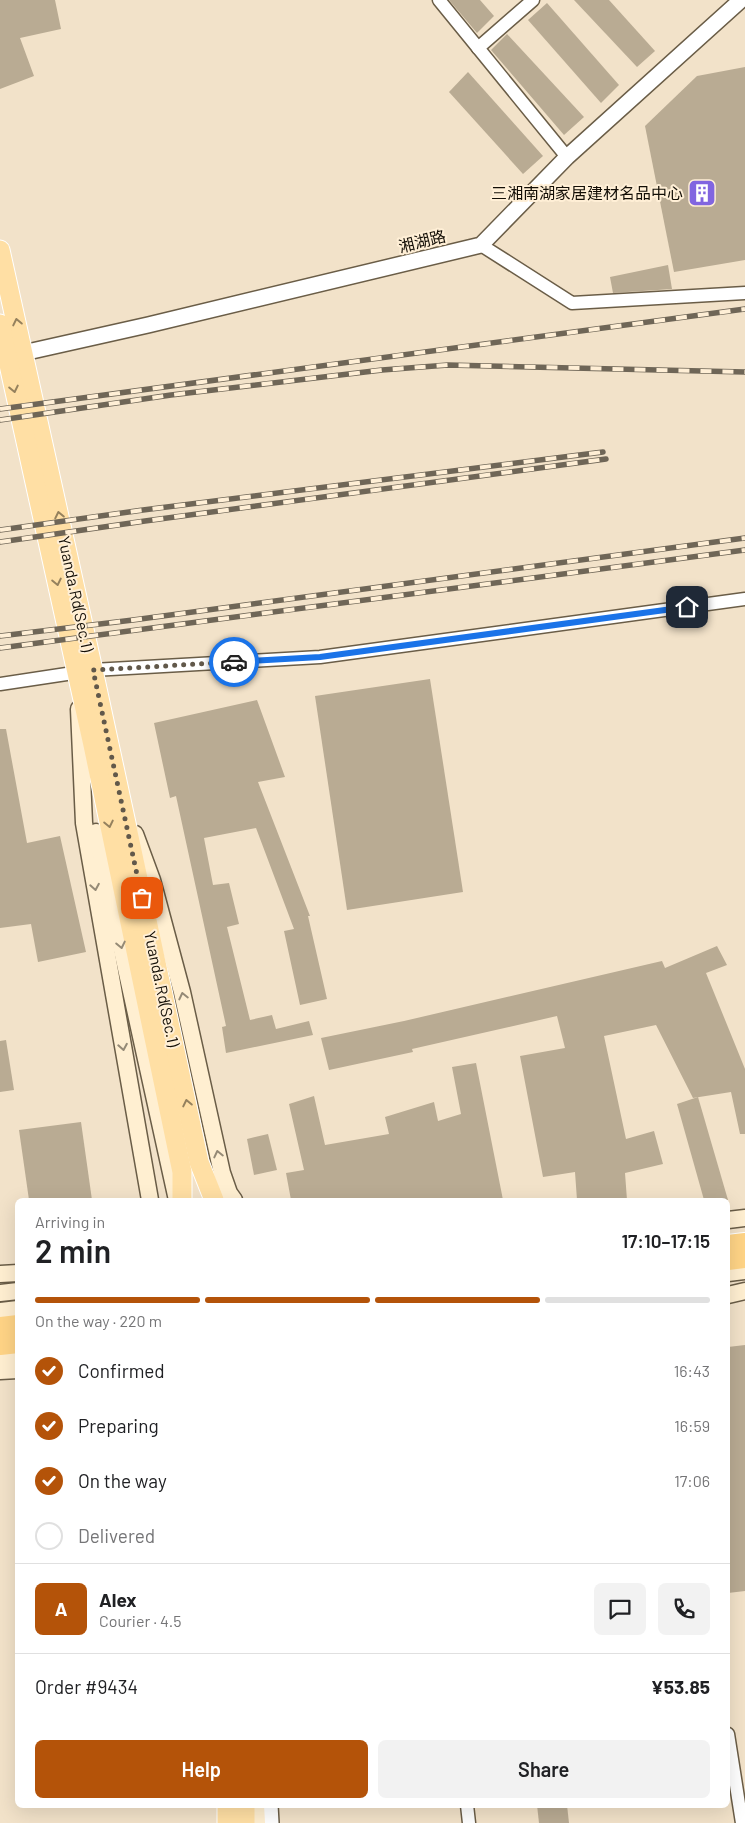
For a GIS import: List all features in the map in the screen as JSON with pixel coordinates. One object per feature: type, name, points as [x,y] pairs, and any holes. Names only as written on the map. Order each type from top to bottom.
[{"type":"highway","points":[[730,1245],[745,1243]]},
{"type":"highway","points":[[730,1260],[745,1258]]},
{"type":"highway","points":[[0,1326],[15,1325]]},
{"type":"highway","points":[[0,1345],[15,1343]]},
{"type":"main road","name":"Yuanda.Rd(Sec.1)","points":[[0,250],[23,353],[83,674],[88,725],[182,1172],[182,1198]]},
{"type":"main road","name":"Yuanda.Rd(Sec.1)","points":[[0,324],[83,674],[118,785],[199,1162],[213,1198]]},
{"type":"main road","points":[[83,674],[84,823],[150,1198]]},
{"type":"main road","points":[[88,725],[92,814],[177,1198]]},
{"type":"main road","points":[[118,785],[152,880],[182,992],[222,1173],[233,1198]]},
{"type":"main road","points":[[730,1220],[745,1218]]},
{"type":"main road","points":[[730,1273],[745,1271]]},
{"type":"main road","points":[[0,1274],[15,1273]]},
{"type":"main road","points":[[730,1287],[745,1284]]},
{"type":"main road","points":[[730,1295],[745,1291]]},
{"type":"main road","points":[[0,1294],[15,1292]]},
{"type":"main road","points":[[0,1311],[15,1309]]},
{"type":"main road","points":[[0,1359],[15,1358]]},
{"type":"main road","points":[[0,1371],[15,1370]]},
{"type":"main road","points":[[219,1808],[226,1823]]},
{"type":"main road","points":[[226,1823],[227,1808]]},
{"type":"main road","points":[[245,1808],[245,1823]]},
{"type":"main road","points":[[256,1808],[257,1823]]},
{"type":"street","points":[[438,0],[567,157]]},
{"type":"street","points":[[478,48],[533,0]]},
{"type":"street","points":[[741,0],[567,157],[480,245],[572,302],[745,293]]},
{"type":"street","name":"湘湖路","points":[[23,353],[148,326],[480,245]]},
{"type":"street","points":[[0,684],[83,674],[320,657],[745,599]]},
{"type":"street","points":[[730,1747],[742,1823]]},
{"type":"street","points":[[270,1808],[271,1823]]},
{"type":"street","points":[[466,1808],[469,1823]]},
{"type":"building","points":[[0,0],[55,0],[61,29],[20,38],[34,76],[0,89]]},
{"type":"building","points":[[449,0],[480,0],[494,16],[477,33]]},
{"type":"building","points":[[574,0],[609,0],[655,51],[637,67]]},
{"type":"building","points":[[547,3],[619,85],[601,103],[528,20]]},
{"type":"building","points":[[507,34],[584,117],[564,135],[491,50]]},
{"type":"building","name":"三湘南湖家居建材名品中心","points":[[745,67],[745,260],[674,272],[645,126],[697,76]]},
{"type":"building","points":[[468,72],[543,156],[523,174],[449,92]]},
{"type":"building","points":[[668,265],[672,289],[613,293],[610,277]]},
{"type":"building","points":[[430,679],[463,892],[347,910],[315,696]]},
{"type":"building","points":[[257,700],[285,777],[258,782],[310,916],[308,916],[327,999],[300,1005],[284,931],[294,929],[256,828],[204,838],[213,885],[229,883],[239,924],[227,927],[250,1020],[272,1015],[276,1029],[309,1021],[313,1035],[226,1053],[222,1027],[226,1026],[176,796],[170,798],[154,723]]},
{"type":"building","points":[[0,729],[6,729],[27,843],[60,836],[86,952],[38,962],[31,924],[0,928]]},
{"type":"building","points":[[717,946],[727,965],[706,973],[745,1069],[745,1134],[740,1134],[731,1092],[693,1098],[656,1025],[604,1036],[626,1139],[654,1131],[663,1164],[625,1173],[627,1198],[577,1198],[575,1172],[543,1177],[520,1056],[565,1048],[557,1016],[412,1049],[413,1052],[329,1070],[321,1038],[404,1021],[662,961],[665,968]]},
{"type":"building","points":[[6,1040],[14,1090],[0,1092],[0,1041]]},
{"type":"building","points":[[476,1063],[503,1198],[291,1198],[286,1173],[304,1170],[289,1104],[314,1096],[325,1145],[389,1134],[385,1117],[434,1102],[438,1121],[461,1114],[452,1067]]},
{"type":"building","points":[[698,1097],[727,1198],[703,1198],[677,1104]]},
{"type":"building","points":[[81,1122],[92,1198],[29,1198],[19,1130]]},
{"type":"building","points":[[268,1134],[277,1170],[254,1175],[247,1139]]},
{"type":"building","points":[[745,1345],[745,1591],[730,1593],[730,1347]]},
{"type":"building","points":[[537,1808],[567,1808],[569,1823],[539,1823]]},
{"type":"railway","points":[[0,409],[745,309]]},
{"type":"railway","points":[[0,420],[171,395],[382,370],[448,365],[745,372]]},
{"type":"railway","points":[[0,530],[603,452]]},
{"type":"railway","points":[[0,542],[606,459]]},
{"type":"railway","points":[[0,636],[745,538]]},
{"type":"railway","points":[[0,648],[745,550]]},
{"type":"way so far","points":[[142,898],[93,670],[234,662]]},
{"type":"place","name":"三湘南湖家居建材名品中心","points":[[702,193]]},
{"type":"route","points":[[234,662],[320,657],[687,607]]}]
